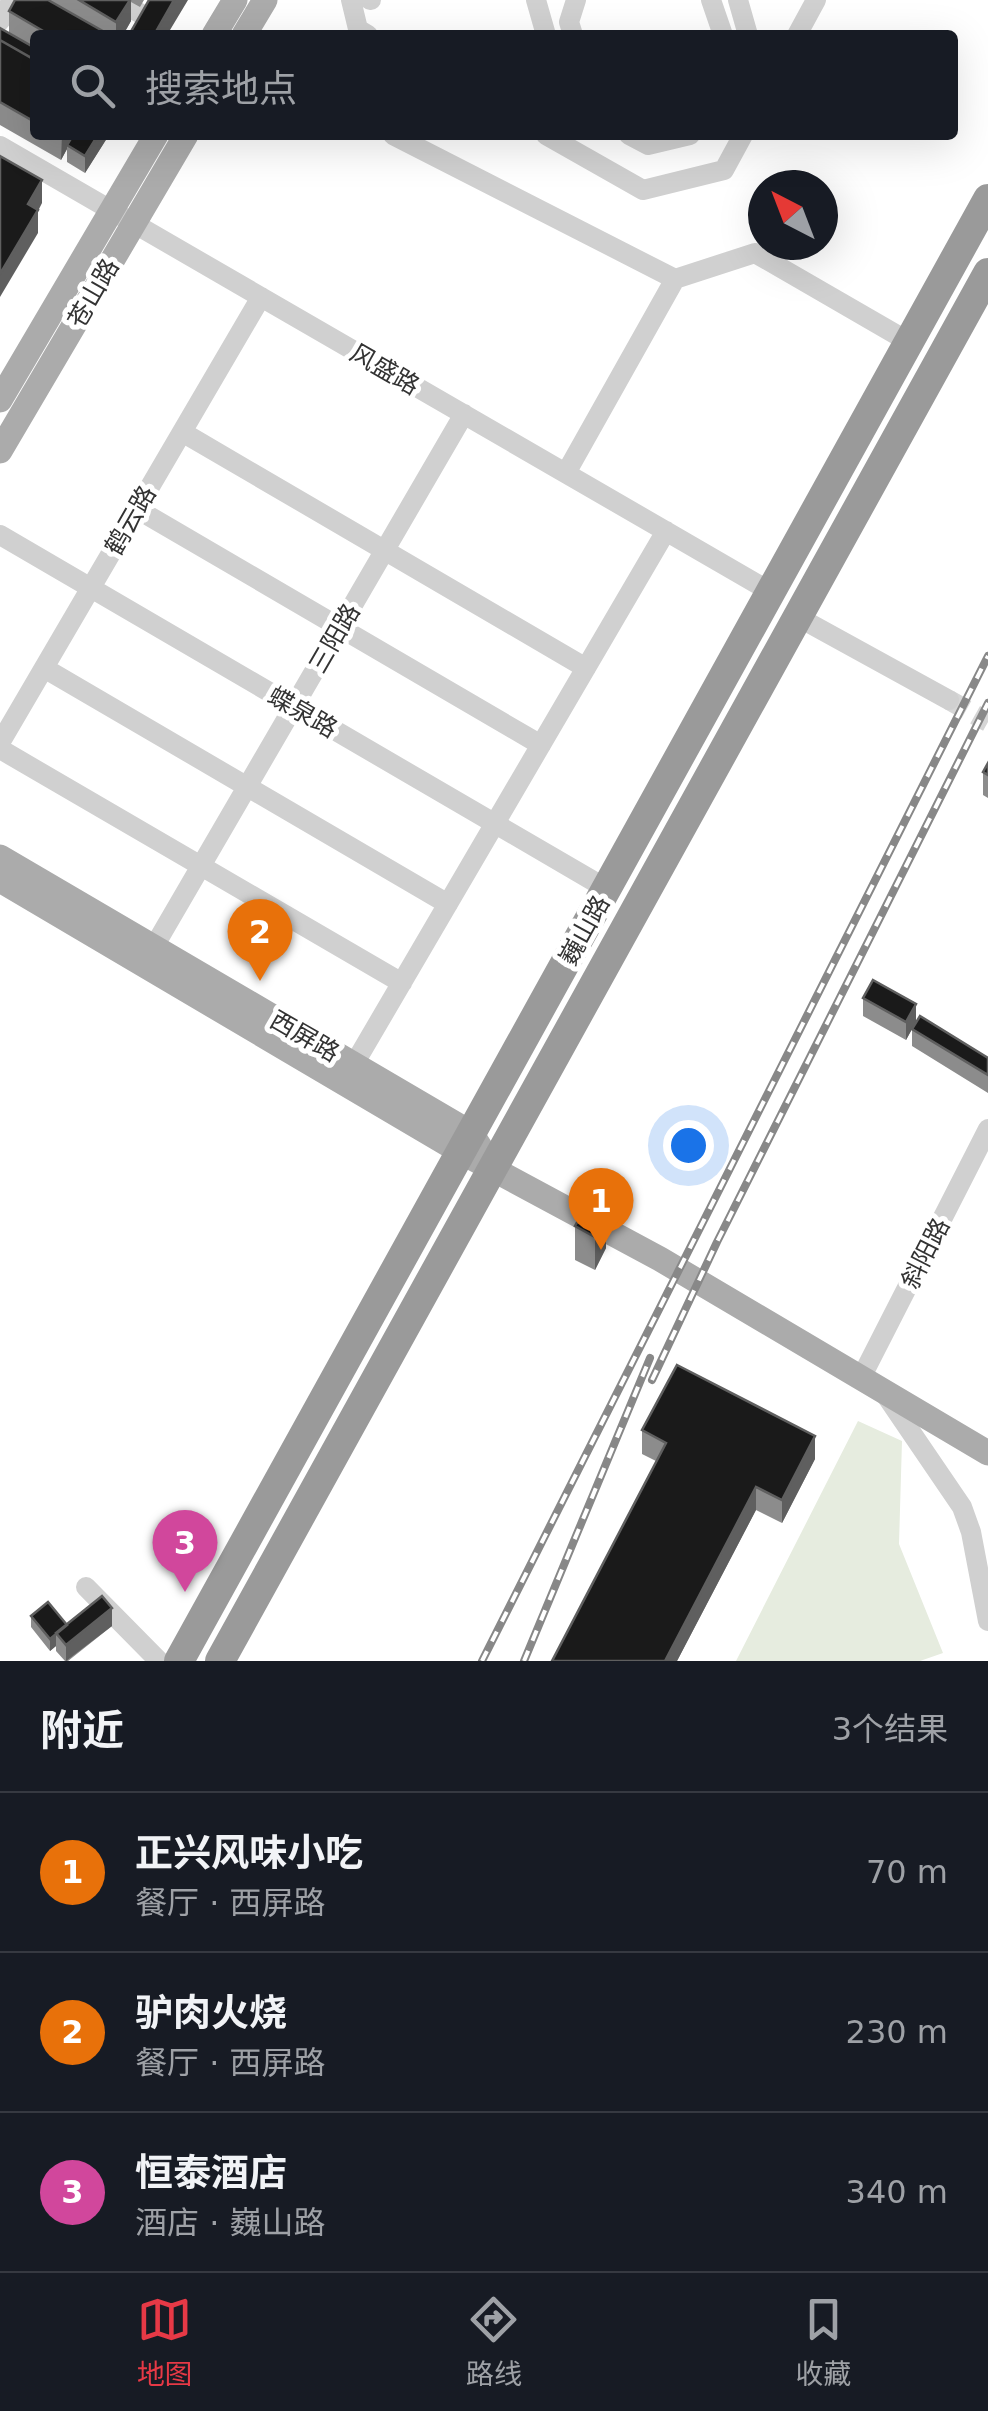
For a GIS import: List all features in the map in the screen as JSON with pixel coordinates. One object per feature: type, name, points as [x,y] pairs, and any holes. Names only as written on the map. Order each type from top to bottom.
[{"type":"highway","name":"巍山路","points":[[179,1661],[910,342],[979,236],[988,199]]},
{"type":"highway","name":"巍山路","points":[[220,1661],[988,273]]},
{"type":"highway","points":[[771,592],[798,617]]},
{"type":"main road","points":[[217,30],[235,0]]},
{"type":"main road","points":[[247,30],[264,0]]},
{"type":"main road","name":"苍山路","points":[[0,451],[123,217],[154,140]]},
{"type":"main road","name":"苍山路","points":[[0,400],[123,217],[182,140]]},
{"type":"main road","name":"西屏路","points":[[0,858],[148,956],[466,1143],[493,1168],[660,1259],[988,1453]]},
{"type":"main road","name":"西屏路","points":[[0,880],[148,956]]},
{"type":"street","points":[[0,21],[12,0]]},
{"type":"street","points":[[117,0],[147,8],[134,30]]},
{"type":"street","points":[[351,0],[358,30]]},
{"type":"street","points":[[536,0],[545,30]]},
{"type":"street","points":[[571,30],[569,22],[576,0]]},
{"type":"street","points":[[712,0],[721,30]]},
{"type":"street","points":[[738,0],[743,30]]},
{"type":"street","points":[[800,30],[816,0]]},
{"type":"street","points":[[403,140],[675,279]]},
{"type":"street","points":[[555,140],[644,190],[724,170],[740,140]]},
{"type":"street","points":[[638,140],[648,145],[669,140]]},
{"type":"street","name":"风盛路","points":[[0,146],[771,592]]},
{"type":"street","points":[[566,474],[675,279],[755,253],[910,342]]},
{"type":"street","name":"鹤云路","points":[[0,746],[261,297]]},
{"type":"street","name":"三阳路","points":[[148,956],[464,414]]},
{"type":"street","points":[[182,432],[586,668]]},
{"type":"street","points":[[136,509],[541,745]]},
{"type":"street","points":[[349,1074],[666,531]]},
{"type":"street","name":"蝶泉路","points":[[0,535],[607,890]]},
{"type":"street","points":[[798,617],[950,700]]},
{"type":"street","points":[[44,668],[448,904]]},
{"type":"street","points":[[0,746],[402,983]]},
{"type":"street","name":"斜阳路","points":[[872,1384],[988,1128]]},
{"type":"street","points":[[872,1384],[962,1507],[971,1532],[988,1621]]},
{"type":"street","points":[[86,1587],[159,1661]]},
{"type":"shaded area","points":[[858,1421],[902,1441],[899,1544],[943,1653],[920,1661],[736,1661]]},
{"type":"building","points":[[15,0],[48,0],[101,30],[41,30],[9,11]]},
{"type":"building","points":[[79,0],[130,0],[116,22]]},
{"type":"building","points":[[149,0],[174,0],[157,30],[132,30]]},
{"type":"building","points":[[0,28],[30,45],[30,57],[0,40]]},
{"type":"building","points":[[0,40],[30,57],[30,119],[0,102]]},
{"type":"building","points":[[70,140],[95,140],[85,156],[67,145]]},
{"type":"building","points":[[0,156],[42,180],[28,204],[38,210],[0,274]]},
{"type":"building","points":[[873,980],[916,1004],[906,1022],[863,998]]},
{"type":"building","points":[[920,1016],[988,1058],[988,1075],[912,1029]]},
{"type":"building","points":[[587,1205],[606,1215],[595,1237],[575,1226]]},
{"type":"building","points":[[677,1365],[815,1436],[782,1500],[756,1487],[665,1661],[552,1661],[666,1443],[642,1430]]},
{"type":"building","points":[[102,1596],[112,1608],[66,1645],[56,1633]]},
{"type":"building","points":[[48,1602],[67,1625],[50,1639],[31,1616]]},
{"type":"tunnel","points":[[949,700],[988,722]]},
{"type":"railway","points":[[482,1661],[988,656]]},
{"type":"railway","points":[[652,1380],[717,1242],[988,703]]},
{"type":"railway","points":[[524,1661],[650,1358]]},
{"type":"place","name":"驴肉火烧","points":[[260,981]]},
{"type":"place","name":"正兴风味小吃","points":[[601,1250]]},
{"type":"place","name":"恒泰酒店","points":[[185,1592]]}]
